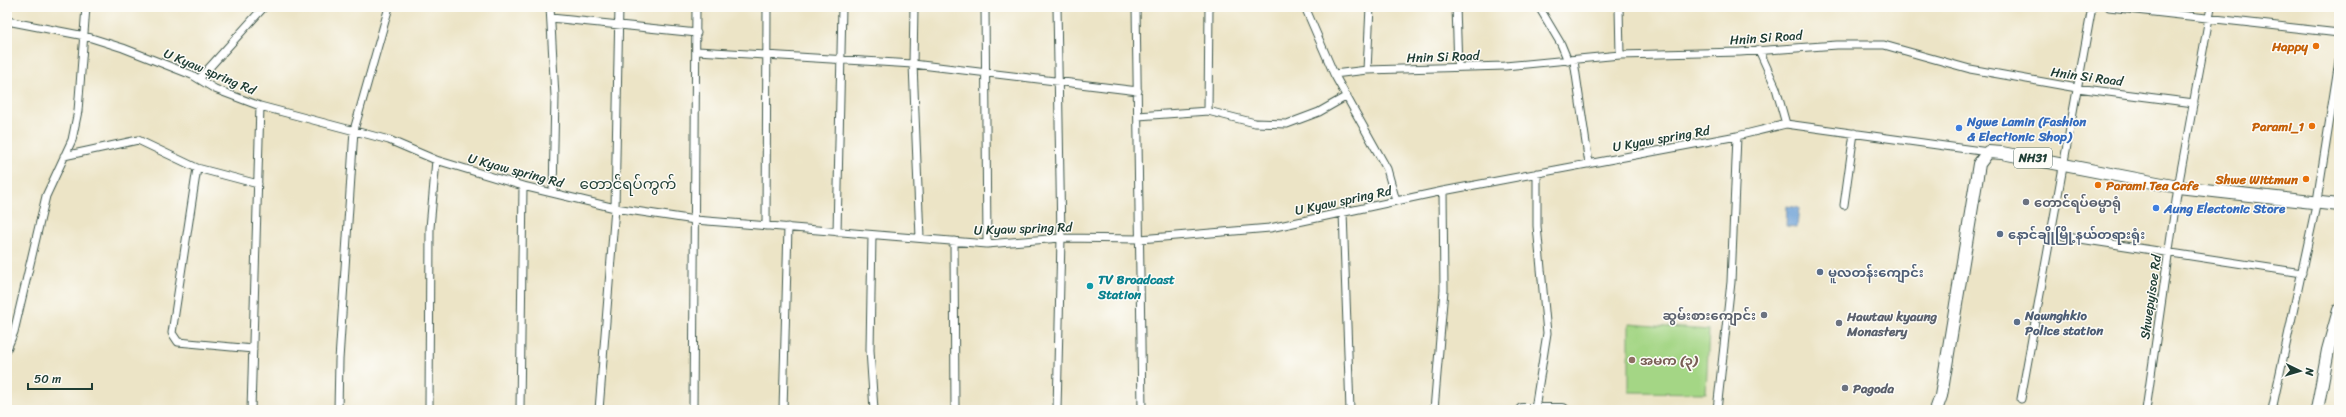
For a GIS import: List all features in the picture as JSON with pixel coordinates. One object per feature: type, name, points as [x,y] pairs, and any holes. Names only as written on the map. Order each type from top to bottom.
[{"type":"highway","name":"NH31","points":[[1988,152],[2062,164],[2178,187],[2317,201],[2339,205]]},
{"type":"highway","points":[[1936,410],[1941,396],[1979,164],[1988,152]]},
{"type":"highway","points":[[2317,410],[2328,350],[2339,310]]},
{"type":"highway","points":[[1529,410],[1563,410]]},
{"type":"street","points":[[7,349],[46,196],[72,140],[78,111],[86,7]]},
{"type":"street","points":[[199,79],[264,7]]},
{"type":"street","points":[[338,410],[339,360],[354,130],[389,7]]},
{"type":"street","points":[[550,7],[555,96],[553,193]]},
{"type":"street","points":[[599,410],[615,208],[619,7]]},
{"type":"street","points":[[692,410],[697,51],[696,7]]},
{"type":"street","points":[[766,226],[768,54],[767,7]]},
{"type":"street","points":[[837,232],[842,7]]},
{"type":"street","points":[[914,7],[913,64],[920,238]]},
{"type":"street","points":[[985,7],[987,244]]},
{"type":"street","points":[[1057,7],[1061,238],[1057,410]]},
{"type":"street","points":[[1136,7],[1142,410]]},
{"type":"street","points":[[1208,111],[1209,7]]},
{"type":"street","points":[[1305,7],[1334,74],[1387,169],[1396,201]]},
{"type":"street","points":[[1367,70],[1370,7]]},
{"type":"street","points":[[1456,7],[1458,67]]},
{"type":"street","points":[[1539,7],[1571,61],[1589,164]]},
{"type":"street","points":[[1619,7],[1620,55]]},
{"type":"street","points":[[2021,399],[2052,232],[2062,164],[2092,7]]},
{"type":"street","points":[[2109,7],[2339,33]]},
{"type":"street","name":"Shwepyisoe Rd","points":[[2146,410],[2178,187],[2211,7]]},
{"type":"street","points":[[551,18],[697,33]]},
{"type":"street","name":"U Kyaw spring Rd","points":[[7,21],[84,36],[123,48],[199,79],[215,89],[260,106],[389,140],[436,160],[523,186],[615,208],[695,220],[987,244],[1061,238],[1140,239],[1270,228],[1443,191],[1736,136],[1786,124],[1988,152]]},
{"type":"street","name":"Hnin Si Road","points":[[1334,74],[1367,70],[1571,61],[1620,55],[1759,50],[1837,45],[1884,45],[1970,69],[2077,88],[2194,104]]},
{"type":"street","points":[[1759,50],[1776,88],[1786,124]]},
{"type":"street","points":[[697,51],[768,54],[913,64],[1058,80],[1138,91]]},
{"type":"street","points":[[2272,410],[2317,201],[2339,60]]},
{"type":"street","points":[[1138,116],[1208,111],[1255,123],[1287,124],[1319,112],[1347,96]]},
{"type":"street","points":[[251,410],[260,106]]},
{"type":"street","points":[[1844,205],[1854,133]]},
{"type":"street","points":[[1717,410],[1731,282],[1736,136]]},
{"type":"street","points":[[64,156],[138,140],[197,168],[258,184]]},
{"type":"street","points":[[429,410],[430,228],[436,160]]},
{"type":"street","points":[[197,168],[172,332],[178,342],[253,349]]},
{"type":"street","points":[[1529,410],[1547,333],[1537,226],[1537,173]]},
{"type":"street","points":[[520,410],[523,186]]},
{"type":"street","points":[[1434,410],[1444,290],[1443,191]]},
{"type":"street","points":[[1343,212],[1350,410]]},
{"type":"street","points":[[783,410],[788,227]]},
{"type":"street","points":[[2052,232],[2067,237],[2302,273]]},
{"type":"street","points":[[872,235],[870,350],[874,410]]},
{"type":"street","points":[[954,241],[956,410]]},
{"type":"green space","points":[[1629,324],[1709,330],[1706,393],[1629,392]]},
{"type":"water","points":[[1787,206],[1799,208],[1797,227],[1786,226]]},
{"type":"place","name":"Happy","points":[[2316,46]]},
{"type":"place","name":"Parami_1","points":[[2312,126]]},
{"type":"place","name":"Ngwe Lamin (Fashion & Electionic Shop)","points":[[1959,128]]},
{"type":"place","name":"Shwe Wittmun","points":[[2306,179]]},
{"type":"place","name":"Parami Tea Cafe","points":[[2098,185]]},
{"type":"place","name":"တောင်ရပ်ဓမ္မာရုံ","points":[[2026,202]]},
{"type":"place","name":"Aung Electonic Store","points":[[2156,208]]},
{"type":"place","name":"နောင်ချိုမြို့နယ်တရားရုံး","points":[[2000,234]]},
{"type":"place","name":"မူလတန်းကျောင်း","points":[[1820,272]]},
{"type":"place","name":"TV Broadcast Station","points":[[1090,286]]},
{"type":"place","name":"ဆွမ်းစားကျောင်း","points":[[1764,315]]},
{"type":"place","name":"Nawnghkio Police station","points":[[2017,322]]},
{"type":"place","name":"Hawtaw kyaung Monastery","points":[[1839,323]]},
{"type":"place","name":"အမက (၃)","points":[[1632,360]]},
{"type":"place","name":"Pagoda","points":[[1845,388]]},
{"type":"district","name":"တောင်ရပ်ကွက်","points":[[628,184]]}]
